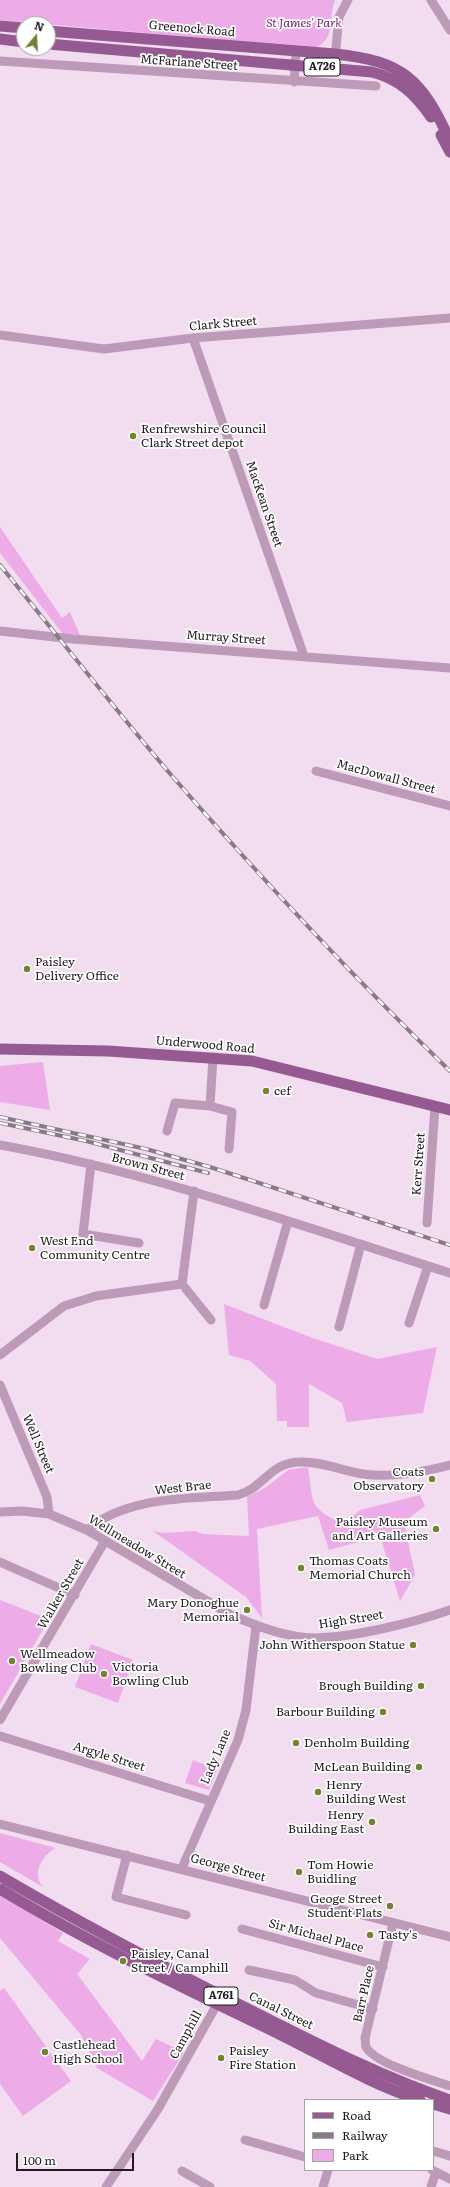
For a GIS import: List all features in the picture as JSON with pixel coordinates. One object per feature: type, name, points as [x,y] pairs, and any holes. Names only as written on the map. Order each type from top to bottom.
[{"type":"main road","points":[[0,26],[16,27]]},
{"type":"main road","name":"Greenock Road","points":[[56,31],[335,54],[375,60],[394,68],[409,77],[425,93],[450,141]]},
{"type":"main road","points":[[0,39],[16,41]]},
{"type":"main road","name":"A726","points":[[56,45],[372,72],[388,77],[402,84],[422,103],[450,152]]},
{"type":"main road","name":"Underwood Road","points":[[0,1049],[108,1051],[213,1057],[252,1061],[450,1110]]},
{"type":"main road","name":"Canal Street","points":[[0,1876],[219,2000],[380,2084],[418,2099]]},
{"type":"main road","name":"Canal Street","points":[[0,1889],[42,1914],[219,2000],[384,2075],[450,2100]]},
{"type":"main road","points":[[434,2104],[450,2110]]},
{"type":"street","points":[[334,68],[339,18],[348,0]]},
{"type":"street","points":[[431,0],[450,30]]},
{"type":"street","points":[[294,82],[296,51]]},
{"type":"street","name":"McFarlane Street","points":[[0,61],[294,82],[376,86]]},
{"type":"street","name":"Clark Street","points":[[0,335],[104,349],[193,338],[450,318]]},
{"type":"street","name":"MacKean Street","points":[[193,338],[304,656]]},
{"type":"street","name":"Murray Street","points":[[0,631],[73,639],[450,668]]},
{"type":"street","name":"MacDowall Street","points":[[316,770],[450,806]]},
{"type":"street","points":[[210,1106],[213,1057]]},
{"type":"street","points":[[167,1131],[175,1103],[210,1106],[232,1112],[229,1149]]},
{"type":"street","name":"Kerr Street","points":[[427,1223],[435,1106]]},
{"type":"street","name":"Brown Street","points":[[0,1144],[91,1164],[194,1191],[450,1273]]},
{"type":"street","points":[[91,1164],[82,1234],[140,1243]]},
{"type":"street","points":[[194,1191],[182,1284],[211,1320]]},
{"type":"street","points":[[264,1305],[288,1222]]},
{"type":"street","points":[[339,1327],[361,1244]]},
{"type":"street","points":[[409,1323],[428,1266]]},
{"type":"street","points":[[0,1355],[64,1306],[96,1296],[182,1284]]},
{"type":"street","name":"Well Street","points":[[0,1385],[47,1496],[49,1514]]},
{"type":"street","name":"West Brae","points":[[87,1530],[107,1515],[124,1510],[167,1501],[238,1495],[247,1492],[278,1466],[300,1462],[364,1474],[392,1475],[450,1465]]},
{"type":"street","name":"Wellmeadow Street","points":[[0,1512],[22,1511],[49,1514],[87,1530],[196,1596],[256,1626]]},
{"type":"street","name":"Walker Street","points":[[0,1720],[75,1595],[105,1541]]},
{"type":"street","points":[[0,1562],[75,1595]]},
{"type":"street","name":"High Street","points":[[256,1626],[290,1635],[315,1638],[354,1634],[450,1610]]},
{"type":"street","name":"Lady Lane","points":[[182,1868],[210,1801],[238,1740],[246,1710],[256,1626]]},
{"type":"street","name":"Argyle Street","points":[[0,1736],[210,1801]]},
{"type":"street","name":"George Street","points":[[0,1824],[182,1868],[450,1937]]},
{"type":"street","points":[[127,1855],[116,1897],[186,1915]]},
{"type":"street","name":"Barr Place","points":[[393,1923],[365,2038],[366,2047],[373,2054],[384,2061],[450,2086]]},
{"type":"street","name":"Sir Michael Place","points":[[242,1929],[383,1966]]},
{"type":"street","points":[[249,1970],[295,1980],[316,1993],[373,2009]]},
{"type":"street","name":"Camphill","points":[[106,2187],[171,2086],[219,2000]]},
{"type":"street","points":[[245,2140],[304,2157]]},
{"type":"street","points":[[434,2151],[450,2155]]},
{"type":"street","points":[[182,2171],[210,2187]]},
{"type":"street","points":[[323,2187],[328,2171]]},
{"type":"street","points":[[431,2187],[434,2171],[450,2179]]},
{"type":"green space","name":"St James' Park","points":[[0,0],[335,0],[329,34],[322,44],[315,48],[56,25],[56,16],[16,16],[16,21],[0,20]]},
{"type":"green space","points":[[0,527],[62,618],[70,612],[80,635],[63,634],[0,553]]},
{"type":"green space","points":[[43,1062],[50,1110],[0,1102],[0,1066]]},
{"type":"green space","points":[[224,1304],[310,1337],[377,1359],[437,1347],[423,1413],[347,1422],[342,1403],[309,1384],[309,1427],[287,1427],[287,1421],[277,1421],[276,1384],[250,1361],[229,1355]]},
{"type":"green space","points":[[308,1467],[314,1503],[323,1513],[343,1524],[360,1510],[420,1495],[425,1506],[404,1522],[415,1575],[400,1601],[380,1536],[329,1550],[318,1516],[257,1529],[262,1618],[246,1597],[153,1531],[163,1533],[195,1531],[203,1534],[249,1536],[247,1497],[265,1488],[288,1470]]},
{"type":"green space","name":"Wellmeadow Bowling Club","points":[[0,1600],[49,1619],[0,1704]]},
{"type":"green space","name":"Victoria Bowling Club","points":[[91,1644],[133,1660],[118,1703],[75,1687]]},
{"type":"green space","points":[[193,1760],[217,1770],[209,1790],[185,1783]]},
{"type":"green space","points":[[0,1833],[56,1848],[43,1859],[38,1870],[38,1876],[43,1887],[0,1862]]},
{"type":"green space","points":[[0,1895],[63,1933],[58,1941],[90,1959],[77,1974],[142,2061],[156,2039],[184,2052],[153,2101],[97,2068],[81,2035],[0,1938]]},
{"type":"green space","points":[[4,1988],[71,2081],[23,2116],[0,2084],[0,1991]]},
{"type":"railway","points":[[0,565],[128,724],[172,776],[273,889],[343,963],[450,1071]]},
{"type":"railway","points":[[0,1117],[146,1149],[210,1167],[450,1245]]},
{"type":"railway","points":[[0,1123],[86,1141],[208,1173]]},
{"type":"place","name":"Renfrewshire Council Clark Street depot","points":[[133,436]]},
{"type":"place","name":"Paisley Delivery Office","points":[[27,969]]},
{"type":"place","name":"cef","points":[[266,1091]]},
{"type":"place","name":"West End Community Centre","points":[[32,1248]]},
{"type":"place","name":"Coats Observatory","points":[[432,1479]]},
{"type":"place","name":"Paisley Museum and Art Galleries","points":[[436,1529]]},
{"type":"place","name":"Thomas Coats Memorial Church","points":[[301,1568]]},
{"type":"place","name":"Mary Donoghue Memorial","points":[[247,1610]]},
{"type":"place","name":"John Witherspoon Statue","points":[[413,1645]]},
{"type":"place","name":"Wellmeadow Bowling Club","points":[[12,1661]]},
{"type":"place","name":"Victoria Bowling Club","points":[[104,1674]]},
{"type":"place","name":"Brough Building","points":[[421,1686]]},
{"type":"place","name":"Barbour Building","points":[[383,1712]]},
{"type":"place","name":"Denholm Building","points":[[296,1743]]},
{"type":"place","name":"McLean Building","points":[[419,1767]]},
{"type":"place","name":"Henry Building West","points":[[318,1792]]},
{"type":"place","name":"Henry Building East","points":[[372,1822]]},
{"type":"place","name":"Tom Howie Buidling","points":[[299,1872]]},
{"type":"place","name":"Geoge Street Student Flats","points":[[390,1906]]},
{"type":"place","name":"Tasty's","points":[[370,1935]]},
{"type":"place","name":"Paisley, Canal Street / Camphill","points":[[123,1961]]},
{"type":"place","name":"Castlehead High School","points":[[45,2052]]},
{"type":"place","name":"Paisley Fire Station","points":[[221,2058]]}]
